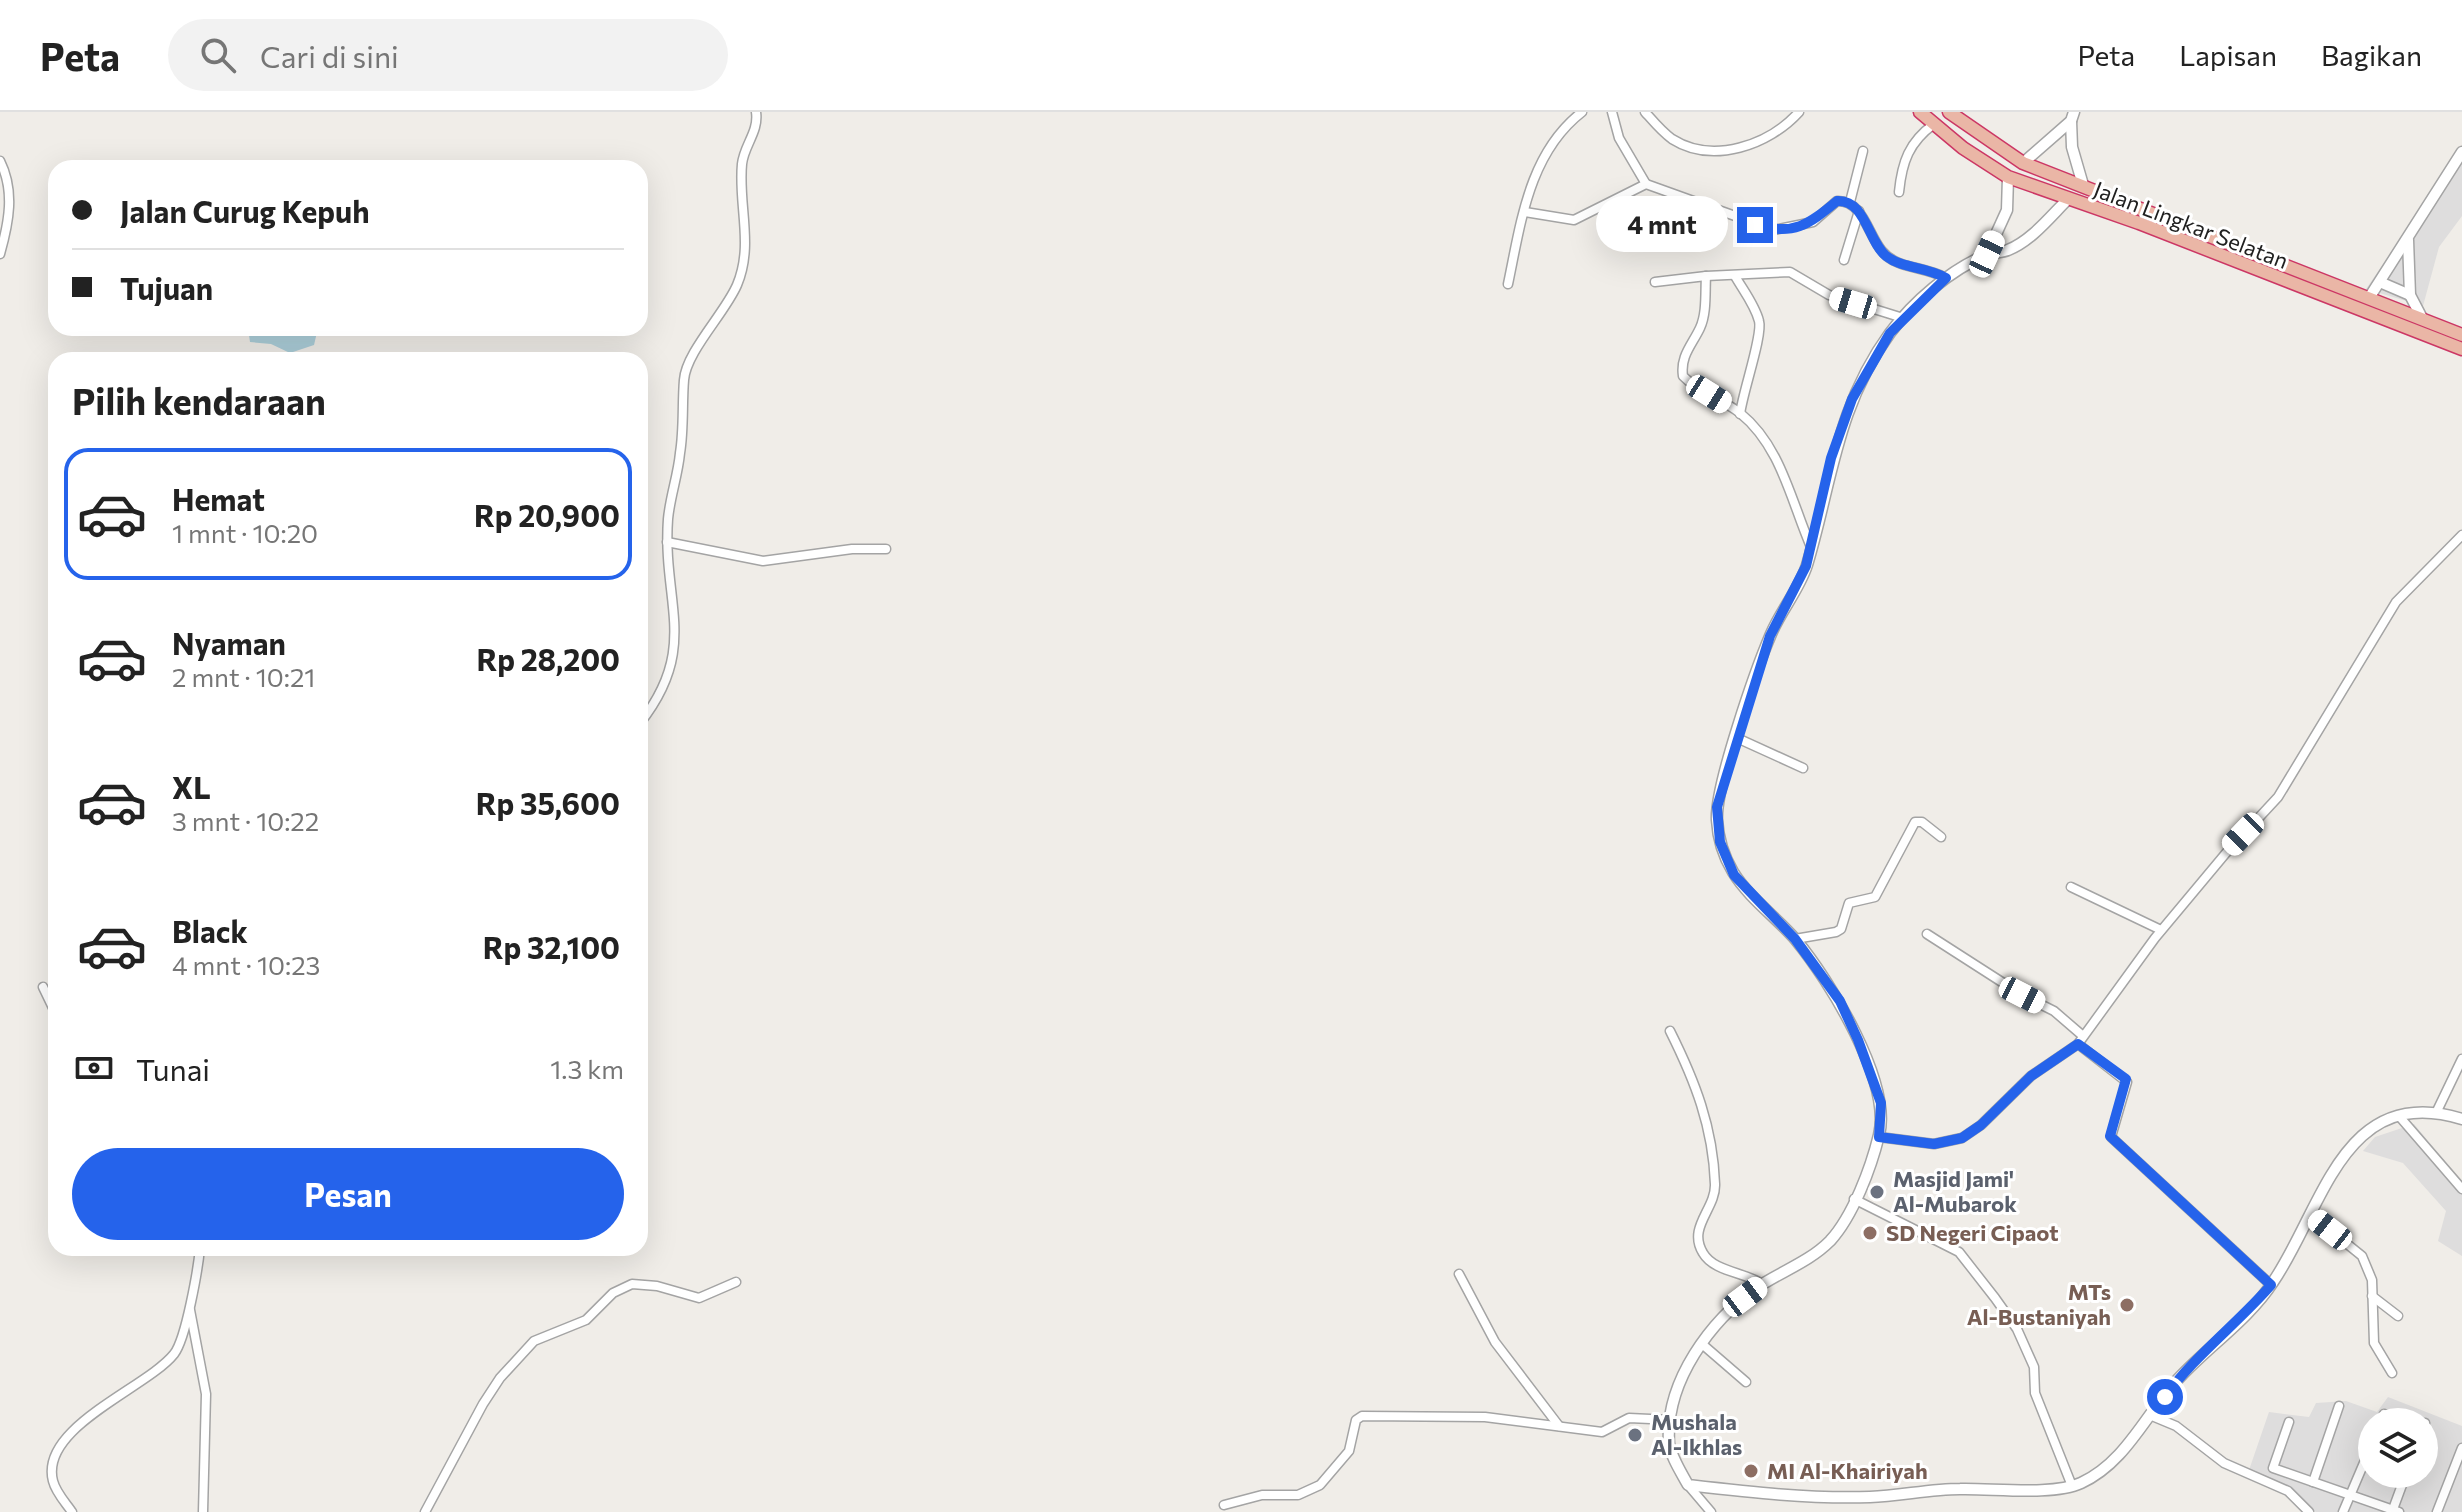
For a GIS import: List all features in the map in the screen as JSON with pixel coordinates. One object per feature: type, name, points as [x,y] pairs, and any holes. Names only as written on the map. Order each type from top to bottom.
[{"type":"highway","name":"Jalan Lingkar Selatan","points":[[1920,112],[2008,177],[2139,223],[2462,349]]},
{"type":"highway","name":"Jalan Lingkar Selatan","points":[[1949,112],[2023,163],[2462,335]]},
{"type":"highway","points":[[2249,268],[2256,254]]},
{"type":"street","points":[[648,713],[659,699],[674,659],[674,599],[667,542],[680,454],[685,370],[726,306],[744,265],[742,161],[756,126],[756,112]]},
{"type":"street","points":[[1508,284],[1536,172],[1550,144],[1563,127],[1582,112]]},
{"type":"street","points":[[1612,112],[1624,148],[1646,184],[1774,230],[1813,222],[1837,201],[1850,202],[1859,210],[1885,254],[1899,264],[1922,267],[1946,278]]},
{"type":"street","points":[[1645,112],[1671,138],[1692,149],[1724,150],[1771,136],[1799,112]]},
{"type":"street","points":[[2023,163],[2072,116]]},
{"type":"street","points":[[2072,116],[2072,147],[2083,185]]},
{"type":"street","points":[[1899,192],[1908,151],[1914,140],[1934,124]]},
{"type":"street","points":[[1850,202],[1863,151]]},
{"type":"street","points":[[2369,298],[2382,283],[2462,152]]},
{"type":"street","points":[[0,161],[9,191],[8,220],[0,254]]},
{"type":"street","points":[[1987,254],[2007,210],[2008,177]]},
{"type":"street","points":[[1525,212],[1560,221],[1574,220],[1646,184]]},
{"type":"street","points":[[1711,1512],[1688,1485],[1669,1446],[1672,1420],[1685,1373],[1727,1310],[1762,1284],[1822,1248],[1834,1236],[1854,1199],[1879,1137],[1881,1103],[1840,1001],[1795,939],[1734,875],[1720,842],[1717,807],[1770,636],[1801,579],[1831,458],[1852,399],[1868,367],[1903,318],[1946,278],[1987,254],[2008,250],[2037,229],[2067,200]]},
{"type":"street","points":[[1844,260],[1859,210]]},
{"type":"street","points":[[2408,238],[2410,295],[2422,318]]},
{"type":"street","points":[[1655,282],[1775,272],[1797,274],[1829,295],[1903,318]]},
{"type":"street","points":[[1706,276],[1704,314],[1686,352],[1683,376],[1740,414],[1761,435],[1783,470],[1811,547]]},
{"type":"street","points":[[1735,276],[1760,323],[1760,337],[1743,388],[1740,414]]},
{"type":"street","points":[[2382,283],[2410,295]]},
{"type":"street","points":[[1879,1137],[1934,1144],[1962,1138],[1981,1125],[2031,1076],[2080,1040],[2161,930],[2278,797],[2334,709],[2380,623],[2396,602],[2462,535]]},
{"type":"street","points":[[667,542],[763,561],[852,549],[886,549]]},
{"type":"street","points":[[1737,738],[1803,768]]},
{"type":"street","points":[[1795,939],[1836,932],[1841,929],[1849,903],[1875,897],[1915,822],[1922,822],[1941,837]]},
{"type":"street","points":[[2071,887],[2161,930]]},
{"type":"street","points":[[1927,934],[2022,995],[2054,1011],[2080,1040],[2126,1079],[2111,1137],[2271,1285]]},
{"type":"street","points":[[43,987],[48,997]]},
{"type":"street","points":[[1670,1031],[1697,1086],[1709,1124],[1715,1188],[1698,1230],[1698,1242],[1704,1255],[1714,1264],[1762,1284]]},
{"type":"street","points":[[2437,1111],[2462,1059]]},
{"type":"street","points":[[1688,1485],[1786,1496],[1871,1497],[1955,1489],[2072,1486],[2091,1477],[2119,1454],[2152,1416],[2178,1378],[2225,1335],[2271,1285],[2330,1174],[2355,1140],[2373,1126],[2399,1116],[2437,1111],[2462,1119]]},
{"type":"street","points":[[2399,1116],[2462,1189]]},
{"type":"street","points":[[1854,1199],[1959,1252],[1995,1298],[2017,1329],[2034,1367],[2035,1393],[2072,1486]]},
{"type":"street","points":[[2310,1214],[2362,1256],[2372,1280],[2374,1343],[2392,1373]]},
{"type":"street","points":[[72,1512],[52,1479],[55,1456],[88,1416],[169,1359],[181,1343],[198,1256]]},
{"type":"street","points":[[1459,1274],[1495,1342],[1559,1426]]},
{"type":"street","points":[[425,1512],[500,1378],[540,1337],[586,1320],[613,1293],[632,1284],[657,1286],[699,1298],[736,1282]]},
{"type":"street","points":[[2372,1296],[2398,1316]]},
{"type":"street","points":[[189,1306],[206,1394],[203,1512]]},
{"type":"street","points":[[1702,1344],[1746,1382]]},
{"type":"street","points":[[2313,1482],[2339,1406]]},
{"type":"street","points":[[1224,1505],[1262,1495],[1298,1495],[1320,1485],[1349,1451],[1356,1420],[1362,1416],[1485,1417],[1602,1432],[1629,1418],[1672,1420]]},
{"type":"street","points":[[2152,1416],[2176,1426],[2224,1463],[2288,1491],[2309,1512]]},
{"type":"street","points":[[2289,1422],[2273,1468],[2395,1511],[2402,1488]]},
{"type":"street","points":[[2437,1512],[2462,1448]]},
{"type":"street","points":[[2343,1512],[2358,1478]]},
{"type":"shaded area","points":[[2462,149],[2462,216],[2439,247],[2423,306],[2366,289]]},
{"type":"shaded area","points":[[2414,1124],[2462,1182],[2462,1256],[2438,1241],[2446,1211],[2403,1163],[2363,1151],[2375,1137]]},
{"type":"shaded area","points":[[2388,1397],[2416,1408],[2380,1408]]},
{"type":"shaded area","points":[[2346,1401],[2366,1408],[2358,1408],[2358,1488],[2438,1488],[2438,1417],[2462,1426],[2462,1512],[2316,1512],[2248,1473],[2269,1412],[2309,1417],[2316,1403]]},
{"type":"water","points":[[249,336],[316,336],[314,345],[293,352],[271,344],[250,342]]},
{"type":"place","name":"Masjid Jami' Al-Mubarok","points":[[1877,1192]]},
{"type":"place","name":"SD Negeri Cipaot","points":[[1870,1233]]},
{"type":"place","name":"MTs Al-Bustaniyah","points":[[2127,1305]]},
{"type":"place","name":"Mushala Al-Ikhlas","points":[[1635,1435]]},
{"type":"place","name":"MI Al-Khairiyah","points":[[1751,1471]]},
{"type":"route","points":[[1755,225],[1774,230],[1796,228],[1813,222],[1837,201],[1850,202],[1859,210],[1881,251],[1899,264],[1922,267],[1946,278],[1890,333],[1859,382],[1852,399],[1831,458],[1806,566],[1770,636],[1730,759],[1717,807],[1720,842],[1734,875],[1795,939],[1840,1001],[1881,1103],[1879,1137],[1922,1144],[1962,1138],[1981,1125],[2031,1076],[2078,1044],[2126,1079],[2117,1122],[2110,1136],[2271,1285],[2225,1335],[2178,1378],[2165,1397]]}]
